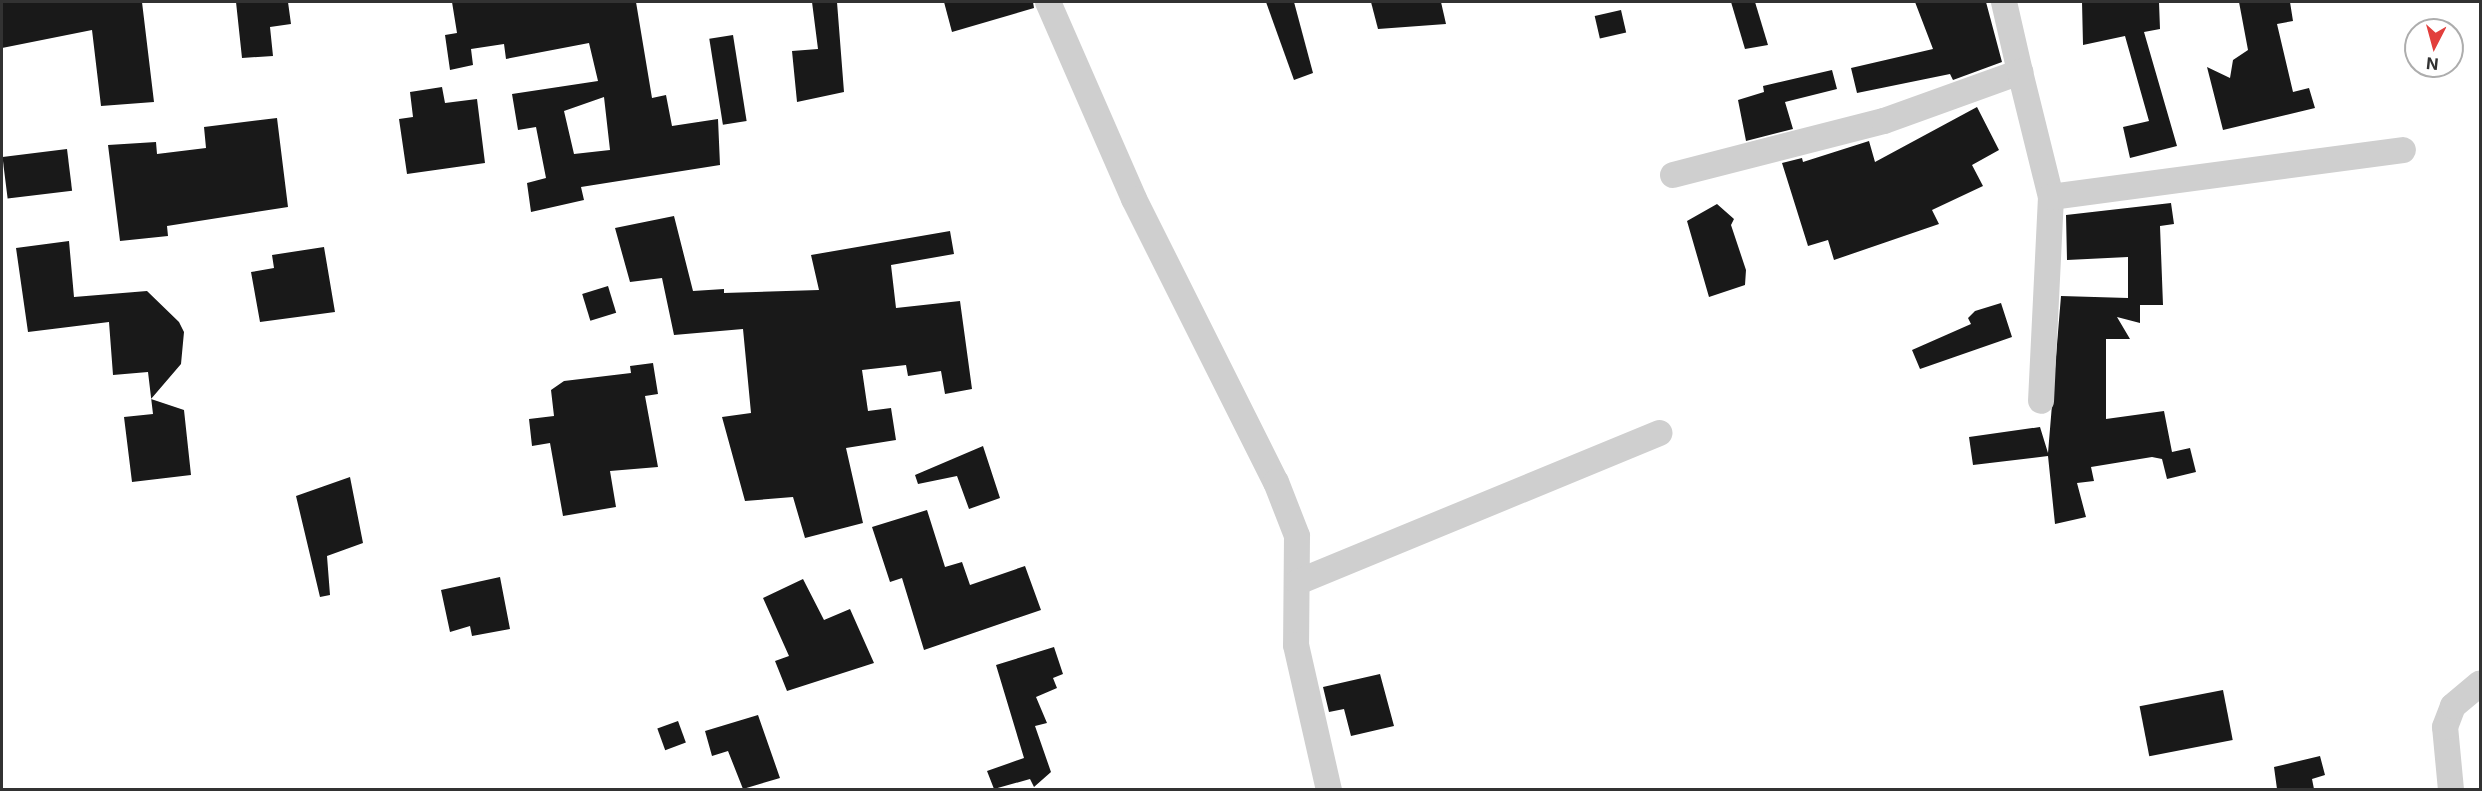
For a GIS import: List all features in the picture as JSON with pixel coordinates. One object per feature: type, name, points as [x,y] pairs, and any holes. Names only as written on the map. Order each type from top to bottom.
[{"type":"street","points":[[1048,2],[1134,199],[1276,482],[1297,536],[1296,645],[1329,789]]},
{"type":"street","points":[[2004,2],[2051,197],[2041,400]]},
{"type":"street","points":[[1673,175],[1884,121],[2020,72]]},
{"type":"street","points":[[2051,197],[2403,150]]},
{"type":"street","points":[[1298,582],[1659,433]]},
{"type":"street","points":[[2451,789],[2445,727],[2453,706],[2481,683]]},
{"type":"building","points":[[2,2],[142,2],[154,102],[101,106],[92,30],[2,48]]},
{"type":"building","points":[[236,2],[288,2],[291,24],[270,27],[273,56],[242,58]]},
{"type":"building","points":[[452,2],[636,2],[652,98],[666,95],[672,126],[718,119],[720,165],[581,187],[584,200],[531,212],[527,183],[546,178],[536,127],[518,130],[512,94],[598,81],[589,43],[506,59],[504,44],[471,49],[473,65],[450,70],[445,35],[457,33]],"holes":[[[604,97],[610,150],[574,154],[564,111]]]},
{"type":"building","points":[[812,2],[837,2],[844,92],[797,102],[792,51],[818,49]]},
{"type":"building","points":[[944,2],[1033,2],[1034,8],[952,32]]},
{"type":"building","points":[[1266,2],[1294,2],[1313,73],[1294,80]]},
{"type":"building","points":[[1371,2],[1441,2],[1446,24],[1378,29]]},
{"type":"building","points":[[1731,2],[1755,2],[1768,45],[1745,49]]},
{"type":"building","points":[[1915,2],[1986,2],[2002,62],[1953,80],[1950,74],[1857,93],[1851,68],[1933,49]]},
{"type":"building","points":[[2082,2],[2159,2],[2160,29],[2144,32],[2177,146],[2130,158],[2123,127],[2149,121],[2125,36],[2083,45]]},
{"type":"building","points":[[2239,2],[2290,2],[2293,21],[2277,24],[2293,92],[2309,88],[2315,108],[2223,130],[2207,67],[2230,78],[2233,60],[2248,50]]},
{"type":"building","points":[[1621,10],[1626,32],[1600,38],[1595,16]]},
{"type":"building","points":[[733,35],[747,121],[723,125],[709,39]]},
{"type":"building","points":[[1832,70],[1837,89],[1785,102],[1793,129],[1746,141],[1738,100],[1764,92],[1763,86]]},
{"type":"building","points":[[442,87],[445,103],[477,99],[485,163],[407,174],[399,119],[413,117],[410,92]]},
{"type":"building","points":[[1977,107],[1999,150],[1972,165],[1983,186],[1932,210],[1939,224],[1834,260],[1828,240],[1808,246],[1782,163],[1802,158],[1803,162],[1869,141],[1875,162]]},
{"type":"building","points":[[277,118],[288,207],[167,226],[168,236],[120,241],[108,145],[156,142],[157,154],[206,148],[204,127]]},
{"type":"building","points":[[67,149],[72,191],[8,199],[2,157]]},
{"type":"building","points":[[2171,203],[2174,224],[2160,226],[2163,305],[2140,305],[2140,323],[2117,317],[2130,339],[2106,339],[2106,419],[2164,411],[2172,452],[2190,448],[2196,472],[2167,479],[2162,459],[2152,457],[2091,467],[2094,481],[2077,483],[2086,517],[2055,524],[2048,456],[1973,465],[1969,437],[2040,427],[2048,453],[2061,296],[2128,298],[2128,257],[2067,260],[2066,215]]},
{"type":"building","points":[[1717,204],[1734,219],[1731,225],[1746,270],[1745,285],[1709,297],[1687,221]]},
{"type":"building","points":[[674,216],[693,291],[724,289],[724,293],[819,290],[811,255],[950,231],[954,254],[891,265],[896,308],[960,301],[972,389],[945,394],[941,371],[908,376],[906,365],[862,370],[868,411],[891,408],[896,440],[846,448],[863,523],[805,538],[793,497],[745,501],[722,417],[751,413],[743,329],[674,335],[662,278],[630,282],[615,228]]},
{"type":"building","points":[[69,241],[74,297],[147,291],[179,322],[184,332],[181,364],[151,399],[148,372],[113,375],[109,322],[28,332],[16,248]]},
{"type":"building","points":[[324,247],[335,312],[260,322],[251,272],[274,268],[272,255]]},
{"type":"building","points":[[608,286],[616,313],[590,321],[582,294]]},
{"type":"building","points":[[2001,303],[2012,337],[1920,369],[1912,350],[1971,324],[1968,318],[1975,311]]},
{"type":"building","points":[[653,363],[658,394],[645,396],[658,467],[610,471],[616,507],[563,516],[550,443],[532,446],[529,419],[554,416],[551,390],[564,381],[631,373],[630,366]]},
{"type":"building","points":[[151,399],[184,410],[191,475],[132,482],[124,417],[153,414]]},
{"type":"building","points":[[983,446],[1000,498],[969,509],[957,476],[918,484],[915,475]]},
{"type":"building","points":[[350,477],[363,543],[327,556],[330,595],[320,597],[296,496]]},
{"type":"building","points":[[927,510],[945,567],[962,562],[970,585],[1025,566],[1041,610],[924,650],[902,578],[890,582],[872,527]]},
{"type":"building","points":[[500,577],[510,629],[472,636],[470,626],[450,632],[441,590]]},
{"type":"building","points":[[803,579],[824,620],[850,609],[874,663],[787,691],[775,661],[789,656],[763,598]]},
{"type":"building","points":[[1054,647],[1063,674],[1053,678],[1057,688],[1036,697],[1047,723],[1035,726],[1051,772],[1034,787],[1030,779],[994,789],[987,771],[1024,758],[996,665]]},
{"type":"building","points":[[1380,674],[1394,726],[1351,736],[1344,709],[1329,712],[1323,687]]},
{"type":"building","points":[[2223,690],[2233,740],[2149,756],[2140,706]]},
{"type":"building","points":[[758,715],[780,778],[743,789],[728,751],[712,756],[705,731]]},
{"type":"building","points":[[678,721],[686,743],[665,750],[657,729]]},
{"type":"building","points":[[2320,756],[2325,775],[2312,779],[2314,789],[2277,789],[2274,767]]}]
